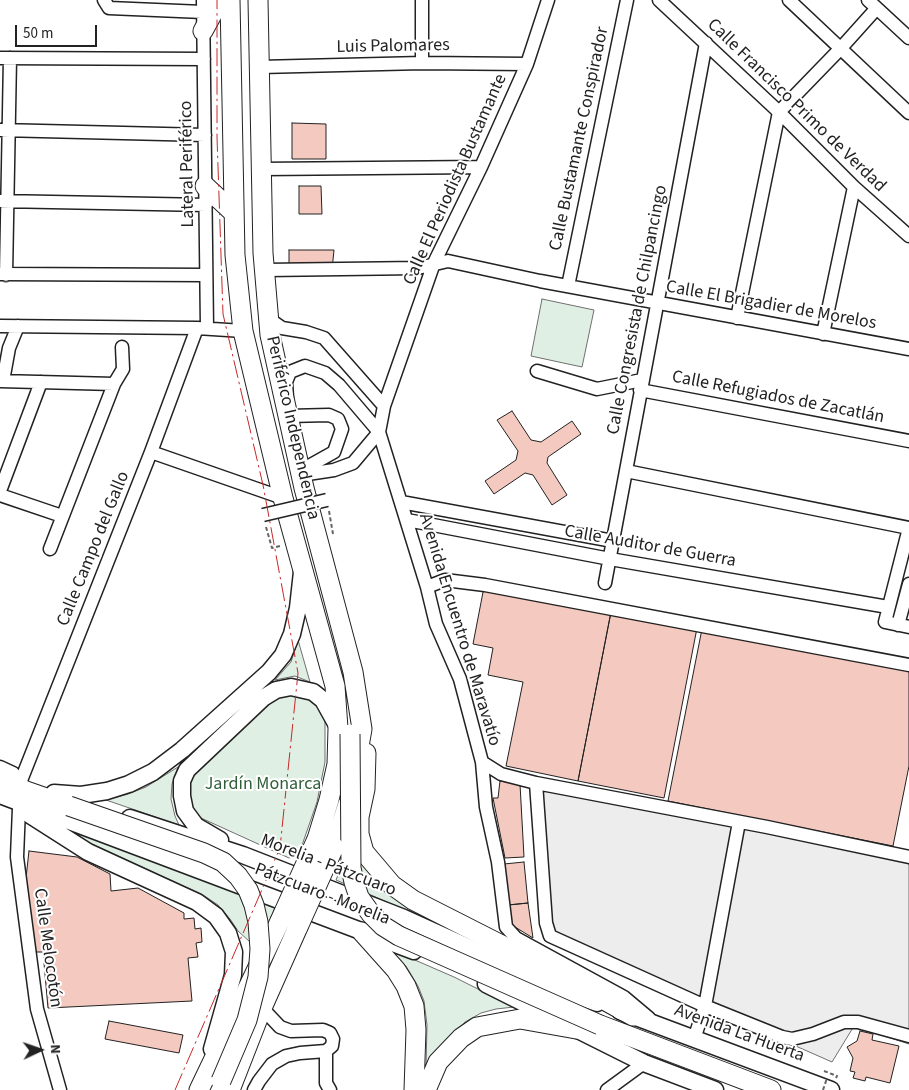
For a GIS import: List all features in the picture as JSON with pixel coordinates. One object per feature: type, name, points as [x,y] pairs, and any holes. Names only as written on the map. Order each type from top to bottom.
[{"type":"highway","points":[[203,31],[220,0]]},
{"type":"highway","name":"Periférico Independencia","points":[[214,1085],[280,920],[317,838],[329,800],[336,764],[350,730],[335,686],[302,570],[270,450],[243,331],[235,254],[230,0]]},
{"type":"highway","name":"Periférico Independencia","points":[[258,0],[259,128],[263,253],[270,335],[301,473],[353,672],[347,810],[334,847],[262,1008]]},
{"type":"highway","points":[[206,186],[234,213]]},
{"type":"highway","points":[[270,450],[278,460],[295,499],[339,663],[349,710],[352,868],[358,892],[371,914],[383,926],[399,936],[600,1025],[771,1090]]},
{"type":"highway","points":[[350,730],[366,757],[365,789],[359,816],[359,834],[364,852],[382,874],[413,900],[535,962],[634,1016]]},
{"type":"highway","points":[[0,776],[26,791],[204,853],[223,862],[238,876],[248,890],[254,904],[258,922],[260,950],[258,977],[247,1020],[214,1085]]},
{"type":"highway","points":[[362,932],[396,970],[406,986],[414,1006],[416,1030],[414,1090]]},
{"type":"highway","points":[[214,1085],[262,1008]]},
{"type":"highway","points":[[426,1090],[438,1062],[461,1038],[478,1027],[520,1019],[576,1029]]},
{"type":"main road","points":[[54,793],[81,795],[107,791],[129,784],[154,772],[182,750],[269,672],[283,655],[292,634],[298,608],[302,570]]},
{"type":"main road","points":[[243,855],[196,826],[185,812],[182,781],[187,770],[263,698],[276,690],[291,687],[313,692],[323,700],[350,730]]},
{"type":"main road","name":"Morelia - Pátzcuaro","points":[[0,776],[243,855],[404,918],[571,994],[634,1016]]},
{"type":"main road","points":[[0,796],[88,852],[197,902],[216,916],[228,933],[234,952],[233,975],[214,1085]]},
{"type":"main road","name":"Pátzcuaro - Morelia","points":[[0,796],[432,959],[644,1063]]},
{"type":"main road","name":"Avenida La Huerta","points":[[634,1016],[694,1039],[829,1084]]},
{"type":"main road","points":[[644,1063],[715,1090]]},
{"type":"street","points":[[104,0],[109,8],[203,6]]},
{"type":"street","points":[[422,0],[422,63]]},
{"type":"street","name":"Calle El Periodista Bustamante","points":[[379,432],[384,406],[434,263],[481,168],[527,64],[548,0]]},
{"type":"street","name":"Calle Bustamante Conspirador","points":[[568,286],[627,0]]},
{"type":"street","name":"Calle Francisco Primo de Verdad","points":[[659,0],[778,112],[854,187],[909,236]]},
{"type":"street","points":[[788,0],[909,113]]},
{"type":"street","points":[[737,318],[778,112],[840,48],[872,4],[909,38]]},
{"type":"street","name":"Lateral Periférico","points":[[202,328],[206,275],[203,6]]},
{"type":"street","name":"Calle Congresista de Chilpancingo","points":[[605,583],[706,43]]},
{"type":"street","points":[[204,60],[5,58],[3,274],[206,275]]},
{"type":"street","name":"Luis Palomares","points":[[260,67],[422,63],[527,64]]},
{"type":"street","points":[[4,130],[205,135]]},
{"type":"street","points":[[261,169],[481,168]]},
{"type":"street","points":[[822,334],[854,187]]},
{"type":"street","points":[[4,201],[206,205]]},
{"type":"street","name":"Calle El Brigadier de Morelos","points":[[434,263],[448,261],[540,281],[909,349]]},
{"type":"street","points":[[265,270],[418,268],[434,263]]},
{"type":"street","points":[[269,320],[282,328],[306,332],[324,338],[384,406]]},
{"type":"street","points":[[0,326],[202,328],[243,331]]},
{"type":"street","points":[[18,326],[5,348],[1,381],[114,384]]},
{"type":"street","name":"Calle Campo del Gallo","points":[[20,783],[202,328]]},
{"type":"street","points":[[50,549],[114,384],[123,369],[122,347]]},
{"type":"street","points":[[305,366],[325,373],[339,385],[379,432],[353,463],[329,471],[301,473],[334,452],[342,429],[338,419],[329,415],[288,416],[286,382],[290,372],[305,366]]},
{"type":"street","points":[[537,371],[597,389],[641,385]]},
{"type":"street","points":[[41,382],[0,493],[62,516]]},
{"type":"street","name":"Calle Refugiados de Zacatlán","points":[[641,385],[909,441]]},
{"type":"street","name":"Avenida Encuentro de Maravatío","points":[[379,432],[427,587],[436,624],[460,679],[482,762],[486,807],[498,862],[506,927],[516,938],[624,997],[659,1026]]},
{"type":"street","points":[[151,452],[283,498]]},
{"type":"street","points":[[626,471],[909,528],[906,553],[888,606],[885,622],[903,626],[909,584]]},
{"type":"street","points":[[263,515],[327,500]]},
{"type":"street","name":"Calle Auditor de Guerra","points":[[400,502],[613,542]]},
{"type":"street","name":"Calle Auditor de Guerra","points":[[407,520],[610,559],[888,606]]},
{"type":"street","points":[[427,587],[445,580],[485,585],[909,665]]},
{"type":"street","points":[[482,762],[501,774],[536,783],[909,857]]},
{"type":"street","points":[[0,767],[13,773],[20,783]]},
{"type":"street","points":[[536,783],[546,923],[550,936],[759,1029],[792,1039],[813,1034],[844,1022],[858,1022],[909,1036]]},
{"type":"street","name":"Calle Melocotón","points":[[20,808],[17,857],[37,1009],[60,1090]]},
{"type":"street","points":[[694,1039],[705,1006],[739,822]]},
{"type":"street","points":[[254,1090],[272,1064],[286,1056],[326,1051],[332,1046],[333,1039],[330,1033],[323,1030],[291,1031],[280,1027],[262,1008]]},
{"type":"street","points":[[326,1051],[326,1083],[330,1090]]},
{"type":"street","points":[[607,1090],[644,1063]]},
{"type":"path","points":[[263,515],[272,548],[295,543]]},
{"type":"path","points":[[823,1090],[829,1084]]},
{"type":"green space","points":[[542,299],[594,310],[582,367],[531,356]]},
{"type":"green space","points":[[298,640],[310,682],[295,676],[275,680],[291,662]]},
{"type":"green space","name":"Jardín Monarca","points":[[291,692],[319,703],[325,721],[325,762],[317,802],[300,851],[289,858],[201,818],[192,809],[190,783],[194,774],[265,704]]},
{"type":"green space","points":[[178,767],[172,784],[171,799],[179,825],[106,800],[146,787]]},
{"type":"green space","points":[[63,824],[275,907],[263,938],[250,942],[238,931],[218,905],[203,895],[74,836]]},
{"type":"green space","points":[[351,842],[446,924],[445,927],[336,880]]},
{"type":"green space","points":[[385,947],[454,977],[514,1007],[481,1013],[465,1022],[449,1037],[426,1066],[427,1025],[424,1001],[418,986],[406,966]]},
{"type":"shaded area","points":[[531,787],[909,860],[909,1044],[854,1026],[832,1062],[544,935]]},
{"type":"building","points":[[292,123],[326,124],[326,159],[292,159]]},
{"type":"building","points":[[299,186],[321,186],[322,214],[299,214]]},
{"type":"building","points":[[289,250],[334,250],[332,270],[289,268]]},
{"type":"building","points":[[512,411],[531,440],[541,442],[572,421],[581,434],[548,457],[547,463],[567,495],[552,505],[533,475],[525,473],[494,494],[485,481],[516,460],[518,451],[497,420]]},
{"type":"building","points":[[484,587],[611,612],[578,781],[506,766],[523,682],[488,675],[493,648],[473,644]]},
{"type":"building","points":[[611,612],[697,628],[664,798],[578,781]]},
{"type":"building","points":[[702,629],[909,670],[909,766],[893,846],[668,801]]},
{"type":"building","points":[[500,781],[520,784],[524,857],[505,858],[493,798],[498,798]]},
{"type":"building","points":[[29,851],[77,857],[110,874],[111,891],[138,888],[184,913],[184,919],[194,918],[195,929],[201,928],[202,942],[196,943],[198,957],[188,958],[192,1001],[48,1008],[43,952],[34,952],[26,878]]},
{"type":"building","points":[[524,862],[528,903],[508,905],[504,864]]},
{"type":"building","points":[[528,903],[533,938],[510,924],[508,905]]},
{"type":"building","points":[[109,1021],[183,1035],[179,1053],[105,1039]]},
{"type":"building","points":[[860,1031],[873,1034],[872,1040],[899,1046],[890,1083],[866,1077],[865,1081],[853,1078],[855,1072],[850,1071],[853,1058],[847,1047],[857,1041]]},
{"type":"power","points":[[175,1090],[280,848],[298,673],[263,485],[223,314],[217,137],[217,0]]}]
